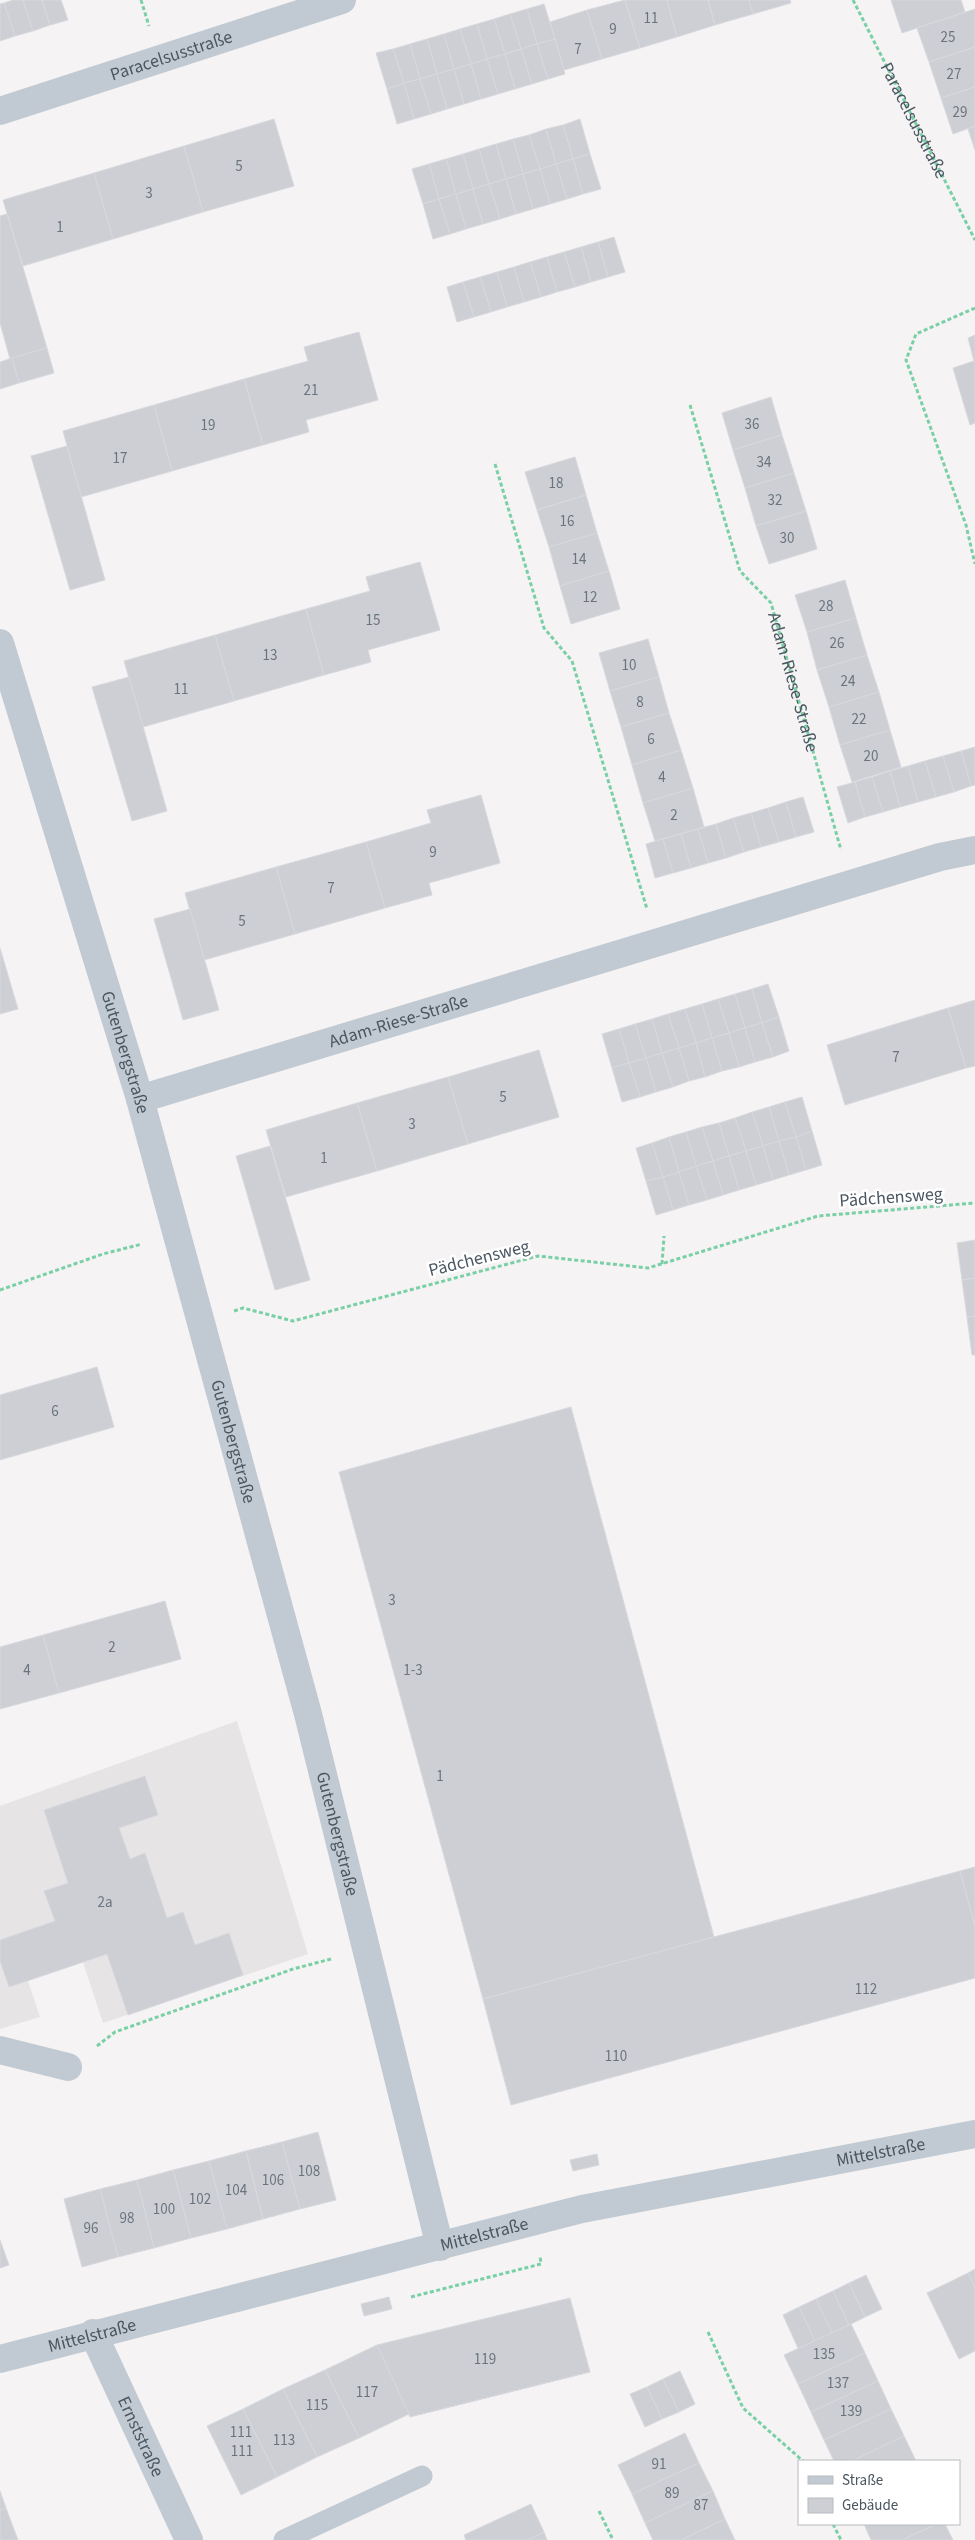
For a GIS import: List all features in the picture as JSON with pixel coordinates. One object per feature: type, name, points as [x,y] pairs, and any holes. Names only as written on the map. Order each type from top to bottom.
[{"type":"street","name":"Paracelsusstraße","points":[[0,110],[342,0]]},
{"type":"street","name":"Gutenbergstraße","points":[[0,643],[140,1099],[308,1714],[440,2247]]},
{"type":"street","name":"Adam-Riese-Straße","points":[[140,1099],[940,857],[975,850]]},
{"type":"street","points":[[0,2050],[68,2068]]},
{"type":"street","name":"Mittelstraße","points":[[0,2359],[93,2333],[440,2247],[582,2209],[975,2134]]},
{"type":"street","name":"Ernststraße","points":[[93,2333],[189,2540]]},
{"type":"lane","points":[[284,2540],[422,2476]]},
{"type":"path","name":"Paracelsusstraße","points":[[853,0],[975,240]]},
{"type":"path","points":[[975,308],[916,334],[906,360],[966,525],[975,564]]},
{"type":"path","name":"Adam-Riese-Straße","points":[[690,406],[740,571],[771,603],[851,884]]},
{"type":"path","points":[[495,464],[544,628],[572,661],[657,942]]},
{"type":"path","name":"Pädchensweg","points":[[201,1325],[243,1308],[293,1321],[538,1256],[648,1268],[818,1216],[975,1204]]},
{"type":"path","points":[[0,1290],[103,1254],[177,1235]]},
{"type":"path","points":[[662,1264],[664,1236]]},
{"type":"path","points":[[68,2068],[115,2032],[293,1969],[365,1949]]},
{"type":"path","points":[[411,2296],[541,2264],[539,2255]]},
{"type":"path","points":[[708,2332],[743,2408],[802,2460]]},
{"type":"path","points":[[599,2511],[613,2540]]},
{"type":"path","points":[[834,2525],[841,2540]]},
{"type":"shaded area","points":[[237,1721],[308,1954],[103,2023],[83,1962],[28,1981],[40,2017],[0,2029],[0,1806]]},
{"type":"building","points":[[13,0],[23,0],[33,31],[15,36],[4,3]]},
{"type":"building","points":[[23,0],[42,0],[50,25],[33,31]]},
{"type":"building","points":[[42,0],[61,0],[68,20],[50,25]]},
{"type":"building","points":[[625,0],[640,48],[602,59],[587,10]]},
{"type":"building","points":[[625,0],[667,0],[677,37],[640,48]]},
{"type":"building","points":[[667,0],[708,0],[715,25],[677,37]]},
{"type":"building","points":[[708,0],[749,0],[753,14],[715,25]]},
{"type":"building","points":[[749,0],[790,0],[791,3],[753,14]]},
{"type":"building","points":[[891,0],[961,0],[965,12],[902,33]]},
{"type":"building","points":[[4,3],[15,36],[0,41],[0,4]]},
{"type":"building","points":[[544,4],[555,39],[537,44],[527,9]]},
{"type":"building","points":[[527,9],[537,44],[521,49],[510,14]]},
{"type":"building","points":[[975,9],[975,47],[929,62],[917,28]]},
{"type":"building","points":[[587,10],[602,59],[564,70],[550,22]]},
{"type":"building","points":[[510,14],[521,49],[505,54],[494,19]]},
{"type":"building","points":[[494,19],[505,54],[487,59],[477,24]]},
{"type":"building","points":[[477,24],[487,59],[471,64],[460,29]]},
{"type":"building","points":[[460,29],[471,64],[454,69],[444,34]]},
{"type":"building","points":[[444,34],[454,69],[437,74],[427,39]]},
{"type":"building","points":[[427,39],[437,74],[420,79],[410,44]]},
{"type":"building","points":[[555,39],[565,74],[548,79],[537,44]]},
{"type":"building","points":[[410,44],[420,79],[404,83],[393,49]]},
{"type":"building","points":[[537,44],[548,79],[532,84],[521,49]]},
{"type":"building","points":[[975,47],[975,87],[941,98],[929,62]]},
{"type":"building","points":[[393,49],[404,83],[387,89],[376,53]]},
{"type":"building","points":[[521,49],[532,84],[515,89],[505,54]]},
{"type":"building","points":[[505,54],[515,89],[498,94],[487,59]]},
{"type":"building","points":[[487,59],[498,94],[481,99],[471,64]]},
{"type":"building","points":[[471,64],[481,99],[464,104],[454,69]]},
{"type":"building","points":[[454,69],[464,104],[447,109],[437,74]]},
{"type":"building","points":[[437,74],[447,109],[431,114],[420,79]]},
{"type":"building","points":[[420,79],[431,114],[414,119],[404,83]]},
{"type":"building","points":[[404,83],[414,119],[397,124],[387,89]]},
{"type":"building","points":[[975,87],[975,126],[953,134],[941,98]]},
{"type":"building","points":[[274,119],[294,186],[203,212],[184,146]]},
{"type":"building","points":[[580,119],[590,154],[573,159],[563,125]]},
{"type":"building","points":[[563,125],[573,159],[556,164],[546,129]]},
{"type":"building","points":[[975,126],[975,150],[968,129]]},
{"type":"building","points":[[546,129],[556,164],[540,169],[529,135]]},
{"type":"building","points":[[529,135],[540,169],[523,174],[513,139]]},
{"type":"building","points":[[513,139],[523,174],[506,179],[496,144]]},
{"type":"building","points":[[496,144],[506,179],[489,184],[479,149]]},
{"type":"building","points":[[184,146],[203,212],[113,239],[94,173]]},
{"type":"building","points":[[479,149],[489,184],[473,189],[463,154]]},
{"type":"building","points":[[463,154],[473,189],[456,194],[446,159]]},
{"type":"building","points":[[590,154],[601,189],[583,194],[573,159]]},
{"type":"building","points":[[446,159],[456,194],[439,199],[429,164]]},
{"type":"building","points":[[573,159],[583,194],[567,199],[556,164]]},
{"type":"building","points":[[429,164],[439,199],[423,204],[412,169]]},
{"type":"building","points":[[556,164],[567,199],[550,204],[540,169]]},
{"type":"building","points":[[540,169],[550,204],[533,209],[523,174]]},
{"type":"building","points":[[94,173],[113,239],[23,266],[3,200]]},
{"type":"building","points":[[523,174],[533,209],[516,214],[506,179]]},
{"type":"building","points":[[506,179],[516,214],[500,219],[489,184]]},
{"type":"building","points":[[489,184],[500,219],[483,224],[473,189]]},
{"type":"building","points":[[473,189],[483,224],[466,229],[456,194]]},
{"type":"building","points":[[456,194],[466,229],[450,234],[439,199]]},
{"type":"building","points":[[439,199],[450,234],[433,239],[423,204]]},
{"type":"building","points":[[7,214],[47,348],[10,359],[0,323],[0,216]]},
{"type":"building","points":[[614,237],[625,272],[608,277],[598,242]]},
{"type":"building","points":[[598,242],[608,277],[591,282],[581,247]]},
{"type":"building","points":[[581,247],[591,282],[575,287],[564,252]]},
{"type":"building","points":[[564,252],[575,287],[557,292],[547,257]]},
{"type":"building","points":[[547,257],[557,292],[541,297],[530,262]]},
{"type":"building","points":[[530,262],[541,297],[524,302],[514,267]]},
{"type":"building","points":[[514,267],[524,302],[507,307],[497,272]]},
{"type":"building","points":[[497,272],[507,307],[491,312],[480,277]]},
{"type":"building","points":[[480,277],[491,312],[474,317],[463,282]]},
{"type":"building","points":[[463,282],[474,317],[457,322],[447,287]]},
{"type":"building","points":[[359,332],[378,400],[306,420],[309,432],[263,445],[244,379],[308,361],[304,347]]},
{"type":"building","points":[[975,335],[975,423],[970,425],[953,368],[974,361],[968,338]]},
{"type":"building","points":[[47,348],[54,373],[19,383],[12,358]]},
{"type":"building","points":[[12,358],[19,383],[0,389],[0,362]]},
{"type":"building","points":[[244,379],[263,445],[172,471],[154,405]]},
{"type":"building","points":[[771,397],[782,435],[733,450],[722,413]]},
{"type":"building","points":[[154,405],[172,471],[81,497],[63,431]]},
{"type":"building","points":[[782,435],[794,473],[745,488],[733,450]]},
{"type":"building","points":[[67,446],[105,580],[70,590],[31,456]]},
{"type":"building","points":[[575,457],[586,495],[537,510],[525,472]]},
{"type":"building","points":[[794,473],[806,511],[756,526],[745,488]]},
{"type":"building","points":[[586,495],[597,533],[549,547],[537,510]]},
{"type":"building","points":[[806,511],[817,549],[769,564],[756,526]]},
{"type":"building","points":[[597,533],[609,571],[560,586],[549,547]]},
{"type":"building","points":[[420,562],[440,630],[368,650],[371,662],[324,675],[306,609],[370,591],[366,577]]},
{"type":"building","points":[[609,571],[620,609],[571,624],[560,586]]},
{"type":"building","points":[[845,580],[856,618],[807,632],[795,595]]},
{"type":"building","points":[[306,609],[324,675],[234,701],[215,635]]},
{"type":"building","points":[[856,618],[867,655],[817,670],[807,632]]},
{"type":"building","points":[[215,635],[234,701],[143,727],[124,661]]},
{"type":"building","points":[[648,639],[659,677],[610,691],[599,653]]},
{"type":"building","points":[[867,655],[879,692],[829,707],[817,670]]},
{"type":"building","points":[[129,677],[167,811],[132,821],[92,687]]},
{"type":"building","points":[[659,677],[669,713],[621,727],[610,691]]},
{"type":"building","points":[[879,692],[890,730],[840,745],[829,707]]},
{"type":"building","points":[[669,713],[681,750],[632,765],[621,727]]},
{"type":"building","points":[[890,730],[901,767],[852,782],[840,745]]},
{"type":"building","points":[[975,747],[975,785],[971,786],[961,751]]},
{"type":"building","points":[[681,750],[693,788],[643,803],[632,765]]},
{"type":"building","points":[[961,751],[971,786],[954,792],[943,756]]},
{"type":"building","points":[[943,756],[954,792],[936,797],[925,761]]},
{"type":"building","points":[[925,761],[936,797],[918,802],[908,766]]},
{"type":"building","points":[[908,766],[918,802],[900,807],[890,771]]},
{"type":"building","points":[[890,771],[900,807],[883,812],[872,777]]},
{"type":"building","points":[[872,777],[883,812],[865,817],[855,782]]},
{"type":"building","points":[[855,782],[865,817],[848,823],[837,787]]},
{"type":"building","points":[[693,788],[704,827],[655,841],[643,803]]},
{"type":"building","points":[[481,795],[500,863],[429,883],[432,895],[385,908],[366,842],[431,823],[427,810]]},
{"type":"building","points":[[803,797],[814,832],[796,837],[786,802]]},
{"type":"building","points":[[786,802],[796,837],[779,842],[768,808]]},
{"type":"building","points":[[768,808],[779,842],[761,847],[751,813]]},
{"type":"building","points":[[751,813],[761,847],[744,852],[733,818]]},
{"type":"building","points":[[733,818],[744,852],[726,858],[716,824]]},
{"type":"building","points":[[716,824],[726,858],[708,863],[698,829]]},
{"type":"building","points":[[698,829],[708,863],[691,868],[681,834]]},
{"type":"building","points":[[681,834],[691,868],[673,873],[663,839]]},
{"type":"building","points":[[663,839],[673,873],[655,878],[646,844]]},
{"type":"building","points":[[366,842],[385,908],[295,934],[276,867]]},
{"type":"building","points":[[276,867],[295,934],[204,960],[185,893]]},
{"type":"building","points":[[190,909],[219,1010],[183,1020],[154,919]]},
{"type":"building","points":[[0,948],[18,1009],[0,1014]]},
{"type":"building","points":[[768,984],[779,1017],[762,1023],[752,989]]},
{"type":"building","points":[[752,989],[762,1023],[745,1028],[735,994]]},
{"type":"building","points":[[735,994],[745,1028],[729,1033],[718,999]]},
{"type":"building","points":[[718,999],[729,1033],[712,1038],[702,1004]]},
{"type":"building","points":[[975,1000],[975,1066],[966,1068],[948,1008]]},
{"type":"building","points":[[702,1004],[712,1038],[696,1043],[685,1009]]},
{"type":"building","points":[[948,1008],[966,1068],[845,1105],[827,1045]]},
{"type":"building","points":[[685,1009],[696,1043],[679,1048],[668,1014]]},
{"type":"building","points":[[668,1014],[679,1048],[662,1053],[652,1019]]},
{"type":"building","points":[[779,1017],[789,1051],[773,1057],[762,1023]]},
{"type":"building","points":[[652,1019],[662,1053],[646,1058],[635,1024]]},
{"type":"building","points":[[762,1023],[773,1057],[755,1062],[745,1028]]},
{"type":"building","points":[[635,1024],[646,1058],[629,1063],[619,1029]]},
{"type":"building","points":[[745,1028],[755,1062],[739,1067],[729,1033]]},
{"type":"building","points":[[619,1029],[629,1063],[612,1068],[602,1034]]},
{"type":"building","points":[[729,1033],[739,1067],[722,1071],[712,1038]]},
{"type":"building","points":[[712,1038],[722,1071],[705,1077],[696,1043]]},
{"type":"building","points":[[696,1043],[705,1077],[689,1081],[679,1048]]},
{"type":"building","points":[[679,1048],[689,1081],[673,1087],[662,1053]]},
{"type":"building","points":[[539,1050],[559,1117],[468,1144],[448,1077]]},
{"type":"building","points":[[662,1053],[673,1087],[656,1092],[646,1058]]},
{"type":"building","points":[[646,1058],[656,1092],[640,1097],[629,1063]]},
{"type":"building","points":[[629,1063],[640,1097],[622,1102],[612,1068]]},
{"type":"building","points":[[448,1077],[468,1144],[377,1171],[357,1103]]},
{"type":"building","points":[[802,1097],[812,1131],[796,1137],[785,1102]]},
{"type":"building","points":[[785,1102],[796,1137],[779,1141],[769,1107]]},
{"type":"building","points":[[357,1103],[377,1171],[286,1197],[266,1130]]},
{"type":"building","points":[[769,1107],[779,1141],[763,1146],[752,1112]]},
{"type":"building","points":[[752,1112],[763,1146],[746,1151],[735,1118]]},
{"type":"building","points":[[735,1118],[746,1151],[729,1156],[719,1123]]},
{"type":"building","points":[[719,1123],[729,1156],[713,1161],[702,1127]]},
{"type":"building","points":[[702,1127],[713,1161],[696,1166],[686,1132]]},
{"type":"building","points":[[812,1131],[822,1165],[806,1170],[796,1137]]},
{"type":"building","points":[[686,1132],[696,1166],[679,1172],[669,1137]]},
{"type":"building","points":[[669,1137],[679,1172],[663,1177],[652,1143]]},
{"type":"building","points":[[796,1137],[806,1170],[789,1175],[779,1141]]},
{"type":"building","points":[[779,1141],[789,1175],[773,1180],[763,1146]]},
{"type":"building","points":[[652,1143],[663,1177],[646,1181],[636,1148]]},
{"type":"building","points":[[270,1146],[310,1280],[275,1290],[236,1156]]},
{"type":"building","points":[[763,1146],[773,1180],[756,1185],[746,1151]]},
{"type":"building","points":[[746,1151],[756,1185],[739,1190],[729,1156]]},
{"type":"building","points":[[729,1156],[739,1190],[723,1195],[713,1161]]},
{"type":"building","points":[[713,1161],[723,1195],[707,1200],[696,1166]]},
{"type":"building","points":[[696,1166],[707,1200],[689,1205],[679,1172]]},
{"type":"building","points":[[679,1172],[689,1205],[673,1210],[663,1177]]},
{"type":"building","points":[[663,1177],[673,1210],[656,1215],[646,1181]]},
{"type":"building","points":[[975,1240],[975,1278],[962,1280],[957,1243]]},
{"type":"building","points":[[975,1278],[975,1316],[967,1317],[962,1280]]},
{"type":"building","points":[[975,1316],[975,1355],[972,1355],[967,1317]]},
{"type":"building","points":[[97,1367],[114,1427],[0,1460],[0,1395]]},
{"type":"building","points":[[571,1407],[714,1937],[483,1999],[339,1472]]},
{"type":"building","points":[[165,1601],[181,1659],[59,1693],[43,1635]]},
{"type":"building","points":[[43,1635],[59,1693],[0,1709],[0,1647]]},
{"type":"building","points":[[145,1776],[158,1815],[119,1828],[130,1859],[145,1853],[167,1918],[183,1912],[195,1945],[229,1933],[243,1975],[128,2015],[107,1954],[9,1987],[0,1961],[0,1940],[55,1921],[44,1891],[68,1883],[44,1810]]},
{"type":"building","points":[[975,1867],[975,1927],[960,1871]]},
{"type":"building","points":[[960,1871],[975,1927],[975,1978],[511,2105],[483,1999]]},
{"type":"building","points":[[318,2132],[336,2200],[300,2209],[282,2142]]},
{"type":"building","points":[[282,2142],[300,2209],[263,2219],[246,2151]]},
{"type":"building","points":[[246,2151],[263,2219],[227,2229],[209,2161]]},
{"type":"building","points":[[597,2154],[599,2165],[573,2171],[570,2160]]},
{"type":"building","points":[[209,2161],[227,2229],[191,2238],[173,2170]]},
{"type":"building","points":[[173,2170],[191,2238],[154,2248],[137,2180]]},
{"type":"building","points":[[137,2180],[154,2248],[118,2257],[100,2189]]},
{"type":"building","points":[[100,2189],[118,2257],[82,2267],[64,2199]]},
{"type":"building","points":[[0,2240],[9,2265],[0,2268]]},
{"type":"building","points":[[975,2269],[975,2288],[968,2273]]},
{"type":"building","points":[[968,2273],[975,2288],[975,2351],[959,2359],[927,2293]]},
{"type":"building","points":[[866,2275],[882,2309],[865,2317],[849,2283]]},
{"type":"building","points":[[849,2283],[865,2317],[849,2325],[833,2291]]},
{"type":"building","points":[[833,2291],[849,2325],[832,2333],[816,2299]]},
{"type":"building","points":[[389,2297],[392,2309],[364,2316],[361,2304]]},
{"type":"building","points":[[570,2298],[590,2372],[410,2417],[377,2345]]},
{"type":"building","points":[[816,2299],[832,2333],[815,2341],[799,2307]]},
{"type":"building","points":[[799,2307],[815,2341],[798,2348],[783,2315]]},
{"type":"building","points":[[851,2324],[865,2353],[798,2384],[784,2355]]},
{"type":"building","points":[[377,2345],[409,2414],[359,2438],[325,2370]]},
{"type":"building","points":[[865,2353],[878,2381],[811,2412],[798,2384]]},
{"type":"building","points":[[325,2370],[359,2438],[317,2457],[283,2389]]},
{"type":"building","points":[[680,2371],[695,2404],[679,2412],[663,2379]]},
{"type":"building","points":[[663,2379],[679,2412],[662,2419],[647,2387]]},
{"type":"building","points":[[878,2381],[891,2409],[824,2440],[811,2412]]},
{"type":"building","points":[[647,2387],[662,2419],[645,2427],[630,2394]]},
{"type":"building","points":[[283,2389],[317,2457],[277,2477],[243,2409]]},
{"type":"building","points":[[243,2409],[277,2477],[241,2495],[207,2426]]},
{"type":"building","points":[[891,2409],[904,2436],[854,2460],[834,2460],[824,2440]]},
{"type":"building","points":[[685,2433],[699,2463],[632,2494],[618,2465]]},
{"type":"building","points":[[904,2436],[916,2460],[854,2460]]},
{"type":"building","points":[[699,2463],[713,2491],[645,2523],[632,2494]]},
{"type":"building","points":[[0,2491],[6,2508],[0,2511]]},
{"type":"building","points":[[713,2491],[725,2519],[681,2540],[653,2540],[645,2523]]},
{"type":"building","points":[[531,2504],[544,2532],[528,2540],[466,2540],[464,2535]]},
{"type":"building","points":[[6,2508],[18,2540],[0,2540],[0,2511]]},
{"type":"building","points":[[725,2519],[735,2540],[681,2540]]},
{"type":"building","points":[[864,2525],[935,2525],[902,2540],[871,2540]]},
{"type":"building","points":[[935,2525],[946,2525],[953,2540],[902,2540]]},
{"type":"building","points":[[544,2532],[547,2540],[528,2540]]}]
